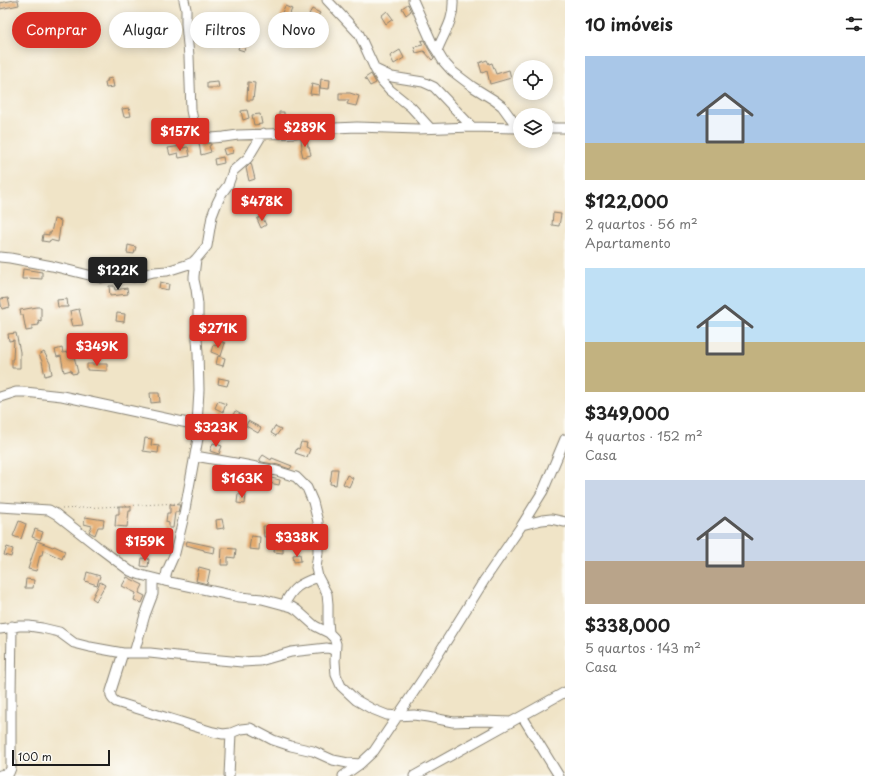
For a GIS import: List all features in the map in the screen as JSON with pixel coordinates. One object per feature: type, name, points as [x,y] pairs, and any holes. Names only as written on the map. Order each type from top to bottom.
[{"type":"street","points":[[184,0],[189,56],[191,110],[196,135],[212,138],[263,133],[296,133],[313,129],[378,127],[513,128]]},
{"type":"street","points":[[327,0],[359,34],[382,81],[390,90],[411,107],[430,128]]},
{"type":"street","points":[[413,0],[433,45],[443,60],[455,73],[502,106],[513,120]]},
{"type":"street","points":[[437,51],[451,21],[453,0]]},
{"type":"street","points":[[375,69],[392,77],[423,82],[434,87],[472,127]]},
{"type":"street","points":[[553,128],[565,128]]},
{"type":"street","points":[[0,257],[52,266],[101,278],[115,274],[134,277],[149,273],[167,271],[193,262],[206,246],[212,216],[222,192],[228,185],[233,171],[248,158],[263,133]]},
{"type":"street","points":[[165,581],[179,537],[199,433],[197,425],[199,390],[197,339],[198,304],[194,276],[196,259]]},
{"type":"street","points":[[0,397],[16,392],[62,396],[197,425]]},
{"type":"street","points":[[343,776],[360,764],[374,751],[444,645],[543,491],[565,439]]},
{"type":"street","points":[[195,456],[277,471],[296,477],[307,488],[313,502],[318,522],[318,552],[316,568],[318,577],[327,594],[329,633]]},
{"type":"street","points":[[2,506],[49,510],[98,548],[130,570],[141,575],[240,597],[262,599],[292,607],[315,626],[329,633],[334,638],[336,644],[336,675],[341,686],[356,700],[372,709],[387,715],[414,715],[453,722],[511,722]]},
{"type":"street","points":[[522,525],[551,519],[565,522]]},
{"type":"street","points":[[284,605],[288,596],[296,586],[318,577]]},
{"type":"street","points":[[134,653],[153,594],[153,578]]},
{"type":"street","points":[[0,629],[12,626],[42,628],[59,632],[74,642],[90,647],[123,653],[150,652],[242,662],[260,661],[291,652],[327,648],[335,651]]},
{"type":"street","points":[[0,775],[9,773],[11,768],[12,626]]},
{"type":"street","points":[[123,653],[110,691],[112,700],[116,702],[223,734],[230,734],[240,729],[250,728],[273,740],[312,751],[333,760],[360,764]]},
{"type":"street","points":[[414,776],[565,692]]},
{"type":"street","points":[[522,716],[559,776]]},
{"type":"street","points":[[229,776],[230,734]]},
{"type":"path","points":[[49,510],[186,503]]},
{"type":"building","points":[[18,0],[19,5],[0,9],[0,3]]},
{"type":"building","points":[[408,4],[411,11],[406,15],[402,8]]},
{"type":"building","points":[[285,6],[292,9],[291,12],[282,12]]},
{"type":"building","points":[[312,9],[318,12],[310,12]]},
{"type":"building","points":[[387,11],[393,19],[386,24],[381,16]]},
{"type":"building","points":[[424,40],[434,58],[432,60],[424,51],[416,53],[414,47],[423,45],[421,41]]},
{"type":"building","points":[[238,48],[245,48],[244,51]]},
{"type":"building","points":[[400,50],[404,58],[394,64],[390,56]]},
{"type":"building","points":[[487,60],[489,64],[492,63],[496,74],[509,70],[511,78],[490,84],[487,71],[482,73],[479,63]]},
{"type":"building","points":[[371,74],[376,83],[370,86],[365,78]]},
{"type":"building","points":[[112,78],[114,87],[106,88],[105,83],[108,81],[107,79]]},
{"type":"building","points":[[321,79],[330,80],[329,89],[320,88]]},
{"type":"building","points":[[218,82],[219,88],[207,88],[207,83]]},
{"type":"building","points":[[248,82],[255,83],[253,100],[247,100]]},
{"type":"building","points":[[312,84],[320,86],[319,95],[310,94]]},
{"type":"building","points":[[339,93],[350,93],[359,96],[356,106],[347,104],[349,100],[339,100]]},
{"type":"building","points":[[129,108],[131,116],[124,117],[122,109]]},
{"type":"building","points":[[247,110],[249,118],[243,120],[241,111]]},
{"type":"building","points":[[279,112],[284,112],[284,124],[279,124]]},
{"type":"building","points":[[260,114],[262,124],[254,125],[252,115]]},
{"type":"building","points":[[301,138],[307,138],[311,155],[303,157]]},
{"type":"building","points":[[202,142],[211,144],[209,146],[211,152],[201,155],[199,143]]},
{"type":"building","points":[[182,146],[183,148],[188,147],[190,156],[179,158],[178,153],[170,155],[168,148]]},
{"type":"building","points":[[232,147],[233,153],[225,155],[223,149]]},
{"type":"building","points":[[223,157],[224,163],[215,165],[214,159]]},
{"type":"building","points":[[251,163],[255,179],[249,181],[246,168]]},
{"type":"building","points":[[553,213],[561,214],[559,226],[552,225]]},
{"type":"building","points":[[262,216],[266,225],[261,228],[257,219]]},
{"type":"building","points":[[54,219],[61,221],[58,242],[50,240],[49,242],[42,241],[43,234],[49,235],[49,233],[51,233]]},
{"type":"building","points":[[128,245],[136,247],[134,254],[127,253]]},
{"type":"building","points":[[23,269],[42,272],[42,279],[22,279]]},
{"type":"building","points":[[160,282],[169,284],[168,290],[159,288]]},
{"type":"building","points":[[109,286],[114,286],[115,290],[127,288],[128,294],[110,296]]},
{"type":"building","points":[[8,298],[10,307],[2,309],[0,299]]},
{"type":"building","points":[[67,299],[68,307],[58,307],[57,300]]},
{"type":"building","points":[[41,307],[41,321],[38,320],[39,325],[32,326],[32,330],[26,331],[23,315],[21,315],[20,310]]},
{"type":"building","points":[[79,309],[83,325],[72,326],[70,311]]},
{"type":"building","points":[[117,313],[125,314],[124,322],[116,321]]},
{"type":"building","points":[[16,333],[20,352],[20,368],[12,368],[14,340],[9,341],[8,334]]},
{"type":"building","points":[[220,341],[225,343],[221,356],[211,352],[213,345],[219,346]]},
{"type":"building","points":[[62,348],[63,353],[79,350],[79,355],[74,356],[78,373],[72,374],[71,370],[64,372],[61,356],[57,357],[55,350]]},
{"type":"building","points":[[44,352],[50,363],[52,374],[45,376],[42,361],[39,355]]},
{"type":"building","points":[[218,356],[225,358],[223,366],[216,364]]},
{"type":"building","points":[[87,364],[107,364],[107,371],[87,370]]},
{"type":"building","points":[[219,378],[229,380],[227,386],[218,384]]},
{"type":"building","points":[[150,393],[159,393],[160,402],[151,403]]},
{"type":"building","points":[[218,401],[226,404],[223,412],[215,408]]},
{"type":"building","points":[[235,411],[242,415],[239,421],[232,417]]},
{"type":"building","points":[[248,421],[261,428],[258,433],[246,426]]},
{"type":"building","points":[[275,426],[281,429],[276,436],[271,433]]},
{"type":"building","points":[[145,438],[152,439],[151,445],[159,446],[158,453],[143,451]]},
{"type":"building","points":[[301,442],[307,443],[306,447],[310,449],[307,457],[295,453],[297,448],[299,449]]},
{"type":"building","points":[[213,443],[222,446],[219,454],[210,451]]},
{"type":"building","points":[[263,455],[271,460],[272,458],[292,466],[290,469],[262,462],[260,459]]},
{"type":"building","points":[[332,469],[338,469],[336,485],[330,484]]},
{"type":"building","points":[[347,475],[353,478],[349,487],[343,484]]},
{"type":"building","points":[[271,478],[280,480],[279,485],[269,483]]},
{"type":"building","points":[[238,494],[246,495],[245,504],[237,503]]},
{"type":"building","points":[[170,504],[180,505],[178,512],[175,512],[173,528],[169,528],[169,523],[166,522],[167,513],[170,513]]},
{"type":"building","points":[[119,506],[131,506],[127,527],[115,526],[116,514],[119,514]]},
{"type":"building","points":[[85,517],[104,520],[103,527],[98,527],[95,535],[89,532],[92,526],[84,524]]},
{"type":"building","points":[[222,519],[224,528],[217,529],[216,520]]},
{"type":"building","points":[[19,521],[26,524],[21,539],[13,536]]},
{"type":"building","points":[[263,526],[271,526],[272,536],[264,537]]},
{"type":"building","points":[[35,529],[43,532],[40,540],[32,537]]},
{"type":"building","points":[[251,536],[260,537],[259,550],[249,549]]},
{"type":"building","points":[[37,541],[65,551],[62,559],[43,550],[42,555],[40,555],[36,571],[28,569]]},
{"type":"building","points":[[187,541],[215,547],[214,553],[186,545]]},
{"type":"building","points":[[275,543],[283,543],[283,553],[274,552]]},
{"type":"building","points":[[7,547],[13,549],[11,557],[4,555]]},
{"type":"building","points":[[222,548],[236,549],[235,558],[228,557],[228,565],[221,565]]},
{"type":"building","points":[[300,554],[301,561],[294,562],[293,555]]},
{"type":"building","points":[[142,558],[149,559],[148,567],[141,566]]},
{"type":"building","points":[[199,567],[210,570],[207,584],[196,581]]},
{"type":"building","points":[[87,572],[100,576],[97,585],[85,581]]},
{"type":"building","points":[[127,577],[143,585],[139,593],[145,596],[142,603],[134,600],[136,593],[122,586]]},
{"type":"building","points":[[26,579],[34,580],[33,588],[25,588]]},
{"type":"building","points":[[100,582],[105,585],[96,601],[92,598]]}]
